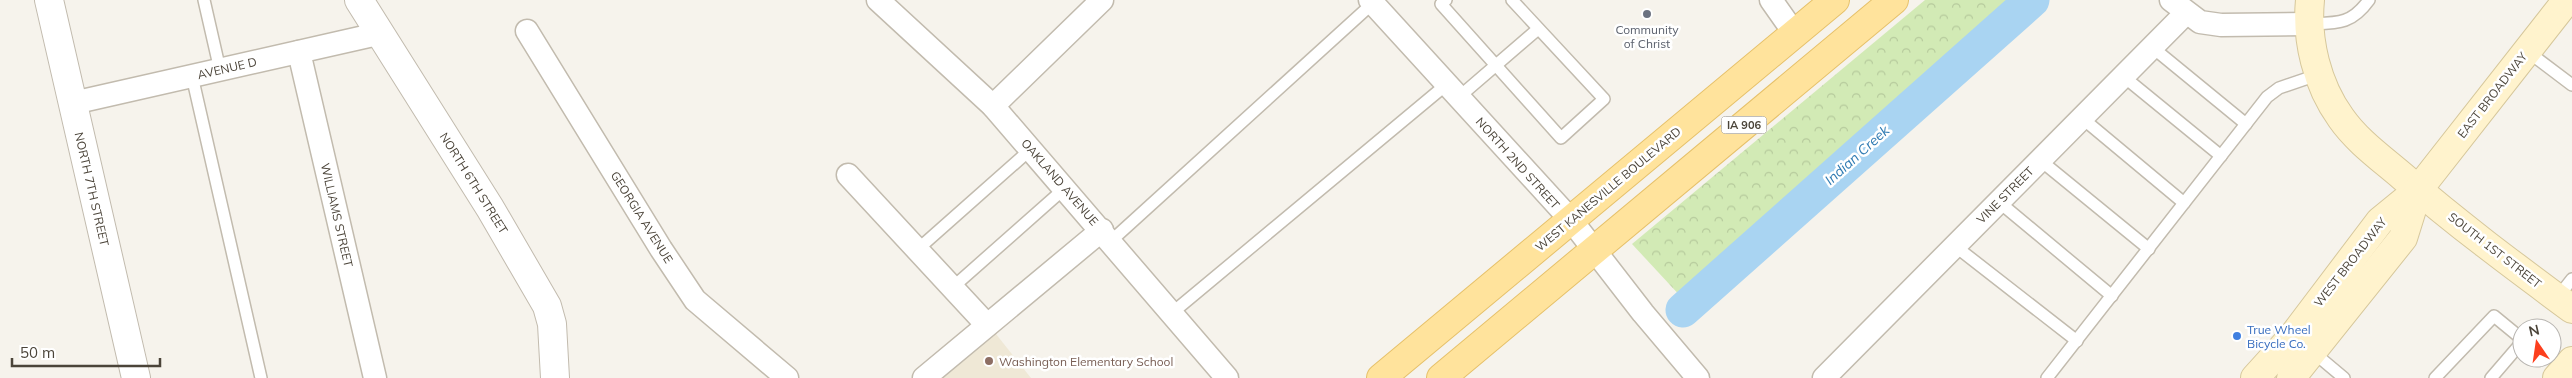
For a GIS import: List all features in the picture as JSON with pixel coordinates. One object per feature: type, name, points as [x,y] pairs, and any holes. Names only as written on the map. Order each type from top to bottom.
[{"type":"main road","name":"WEST KANESVILLE BOULEVARD","points":[[1381,378],[1835,0]]},
{"type":"main road","name":"IA 906","points":[[1441,378],[1894,0]]},
{"type":"main road","name":"EAST BROADWAY","points":[[2418,190],[2567,0]]},
{"type":"main road","name":"SOUTH 1ST STREET","points":[[2309,12],[2320,74],[2333,106],[2346,125],[2418,190],[2567,295]]},
{"type":"main road","name":"WEST BROADWAY","points":[[2291,378],[2403,238],[2418,190]]},
{"type":"main road","name":"WEST BROADWAY","points":[[2255,378],[2293,336],[2380,221],[2418,190]]},
{"type":"main road","points":[[2557,378],[2572,361]]},
{"type":"street","name":"NORTH 7TH STREET","points":[[48,0],[136,378]]},
{"type":"street","name":"NORTH 6TH STREET","points":[[359,0],[382,33],[490,208],[547,306],[552,324],[555,378]]},
{"type":"street","name":"OAKLAND AVENUE","points":[[878,0],[993,106],[1106,235],[1227,378]]},
{"type":"street","points":[[1771,0],[1795,34]]},
{"type":"street","points":[[993,106],[1092,4]]},
{"type":"street","name":"NORTH 2ND STREET","points":[[1380,4],[1453,90],[1571,220],[1593,251],[1698,378]]},
{"type":"street","points":[[2178,6],[2200,22],[2221,25],[2309,12]]},
{"type":"street","name":"VINE STREET","points":[[1824,378],[2152,47],[2178,6]]},
{"type":"street","name":"GEORGIA AVENUE","points":[[527,31],[661,249],[695,300],[787,378]]},
{"type":"street","name":"AVENUE D","points":[[73,103],[382,33]]},
{"type":"street","name":"WILLIAMS STREET","points":[[299,52],[375,378]]},
{"type":"street","points":[[848,175],[987,325]]},
{"type":"street","points":[[924,378],[987,325],[1106,235]]},
{"type":"lane","points":[[204,0],[220,70]]},
{"type":"lane","points":[[1446,0],[1441,4],[1561,138],[1604,99],[1512,0]]},
{"type":"lane","points":[[2309,12],[2348,21],[2360,12],[2370,0]]},
{"type":"lane","points":[[1106,235],[1380,4]]},
{"type":"lane","points":[[1172,313],[1453,90],[1495,66],[1538,30]]},
{"type":"lane","points":[[2152,47],[2246,124]]},
{"type":"lane","points":[[2527,50],[2572,84]]},
{"type":"lane","points":[[2047,378],[2267,97],[2279,88],[2320,74]]},
{"type":"lane","points":[[192,76],[261,378]]},
{"type":"lane","points":[[2123,76],[2221,156]]},
{"type":"lane","points":[[2082,118],[2184,203]]},
{"type":"lane","points":[[917,250],[1031,150]]},
{"type":"lane","points":[[2040,160],[2149,249]]},
{"type":"lane","points":[[952,288],[1065,188]]},
{"type":"lane","points":[[1999,202],[2112,296]]},
{"type":"lane","points":[[1955,246],[2076,341]]},
{"type":"lane","points":[[2435,378],[2494,316],[2512,331]]},
{"type":"lane","points":[[2313,352],[2344,378]]},
{"type":"lane","points":[[2490,378],[2512,352]]},
{"type":"shaded area","name":"Washington Elementary School","points":[[996,334],[1031,378],[940,378]]},
{"type":"green space","points":[[1925,0],[2031,0],[1697,314],[1632,244]]},
{"type":"waterway","name":"Indian Creek","points":[[1683,310],[2032,0]]},
{"type":"place","name":"Community of Christ","points":[[1647,14]]},
{"type":"place","name":"True Wheel Bicycle Co.","points":[[2237,336]]},
{"type":"place","name":"Washington Elementary School","points":[[989,361]]}]
